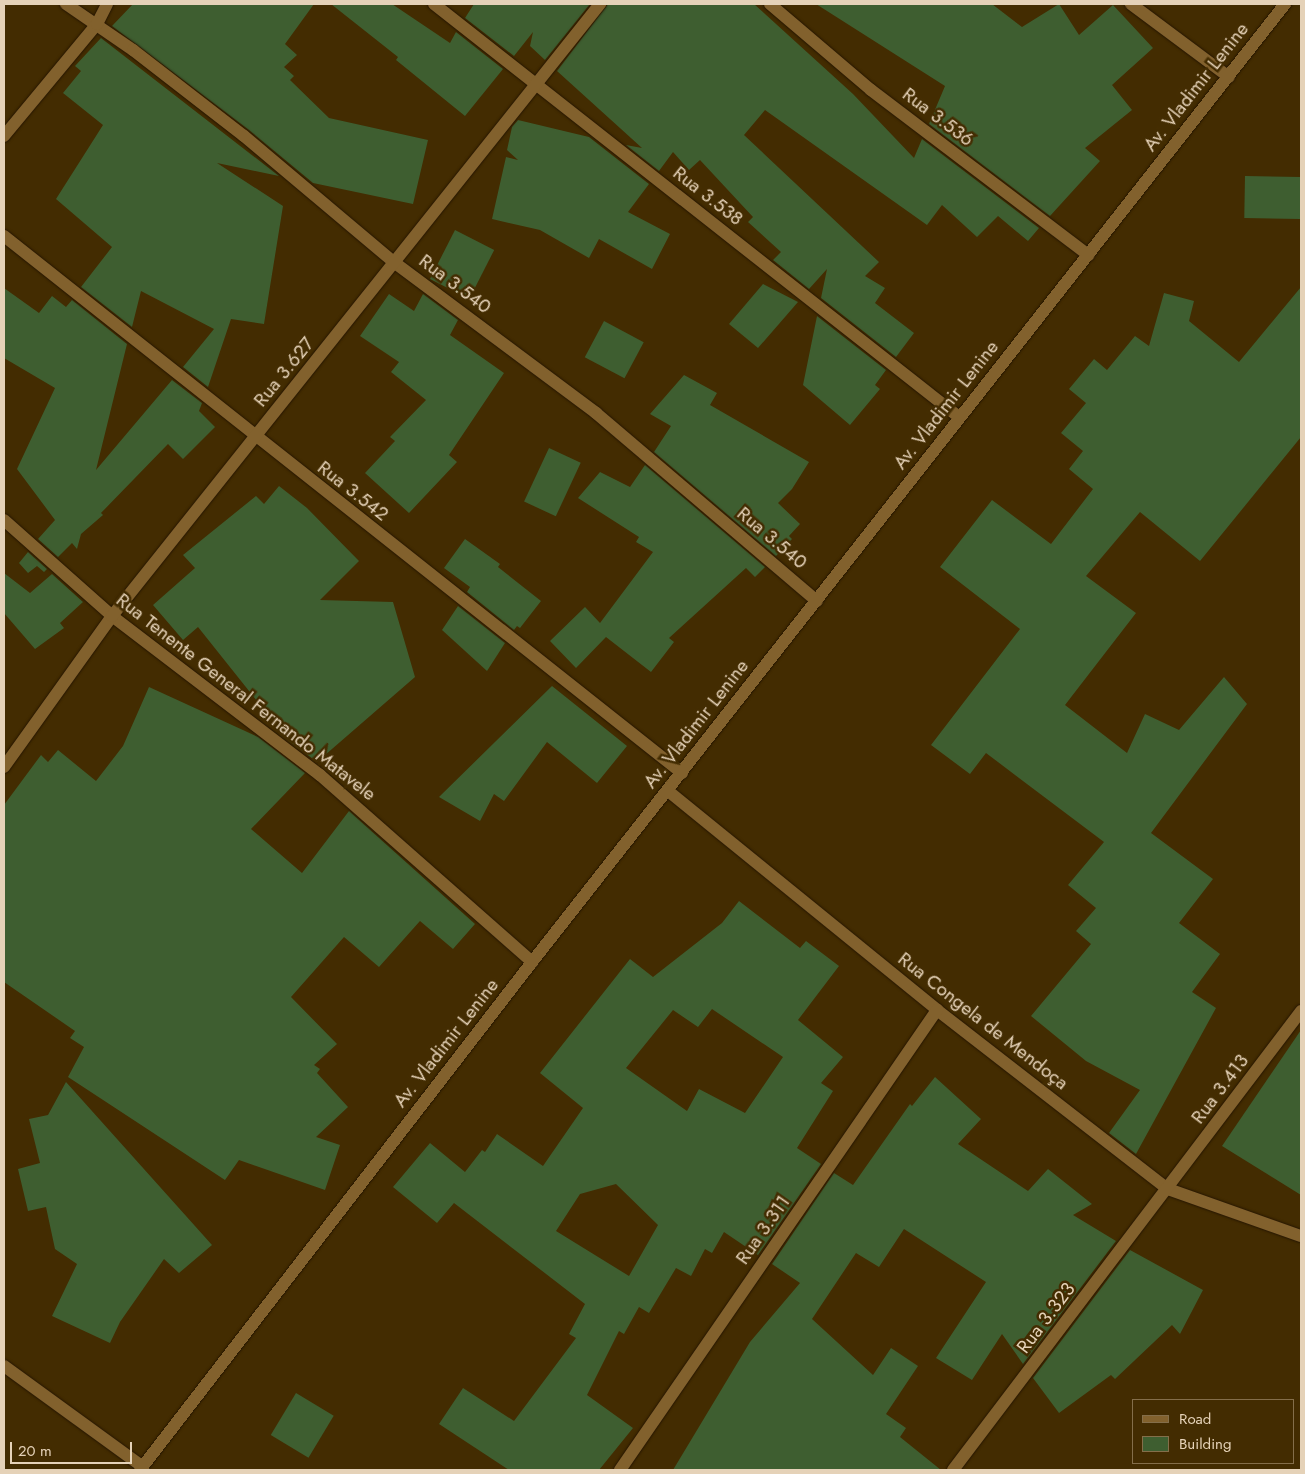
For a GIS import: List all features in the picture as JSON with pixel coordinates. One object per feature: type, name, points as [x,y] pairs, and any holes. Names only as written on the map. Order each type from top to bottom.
[{"type":"street","name":"Rua 3.540","points":[[66,4],[97,24],[244,136],[395,263],[596,413],[818,601]]},
{"type":"street","points":[[4,136],[97,24],[108,4]]},
{"type":"street","name":"Rua 3.538","points":[[434,4],[959,417]]},
{"type":"street","name":"Rua 3.627","points":[[4,767],[112,616],[600,4]]},
{"type":"street","name":"Rua 3.536","points":[[770,4],[872,90],[1088,255]]},
{"type":"street","points":[[1131,4],[1229,77]]},
{"type":"street","name":"Av. Vladimir Lenine","points":[[143,1469],[532,962],[818,601],[959,417],[1229,77],[1284,4]]},
{"type":"street","name":"Rua 3.542","points":[[4,236],[255,438],[682,774]]},
{"type":"street","name":"Rua Tenente General Fernando Matavele","points":[[4,520],[112,616],[320,775],[532,962]]},
{"type":"street","name":"Rua Congela de Mendoça","points":[[668,791],[937,1010],[1168,1190],[1301,1236]]},
{"type":"street","name":"Rua 3.311","points":[[620,1470],[937,1010]]},
{"type":"street","name":"Rua 3.413","points":[[1168,1190],[1301,1011]]},
{"type":"street","name":"Rua 3.323","points":[[953,1470],[1168,1190]]},
{"type":"street","points":[[4,1366],[143,1469]]},
{"type":"building","points":[[133,4],[314,4],[285,44],[297,55],[284,67],[294,76],[290,80],[329,118],[428,140],[413,204],[313,183],[249,130],[112,26]]},
{"type":"building","points":[[331,4],[392,4],[450,43],[456,32],[503,69],[465,116],[396,60],[398,57]]},
{"type":"building","points":[[474,4],[590,4],[545,60],[530,46],[533,32],[514,56],[465,18]]},
{"type":"building","points":[[608,4],[754,4],[853,94],[914,158],[922,139],[1039,228],[1028,241],[998,216],[977,237],[942,205],[927,225],[765,110],[744,135],[879,262],[865,276],[885,288],[875,303],[914,333],[896,357],[821,298],[827,269],[809,289],[773,260],[781,252],[748,222],[753,217],[700,160],[689,170],[673,152],[659,171],[626,145],[642,148],[557,71]]},
{"type":"building","points":[[816,4],[992,4],[1022,27],[1059,4],[1079,35],[1113,5],[1153,48],[1112,85],[1132,110],[1085,148],[1100,161],[1050,216],[929,124],[945,86]]},
{"type":"building","points":[[101,38],[279,176],[217,163],[283,206],[264,324],[231,319],[208,387],[183,367],[214,329],[141,291],[132,327],[81,287],[112,247],[56,199],[103,125],[63,93],[81,71],[75,66]]},
{"type":"building","points":[[518,120],[589,137],[649,184],[628,212],[670,234],[652,269],[599,239],[589,258],[540,230],[492,219],[506,157],[518,160],[507,150],[512,127]]},
{"type":"building","points":[[1245,176],[1301,177],[1300,219],[1244,218]]},
{"type":"building","points":[[455,230],[494,250],[469,299],[430,279]]},
{"type":"building","points":[[763,284],[798,302],[758,348],[729,324]]},
{"type":"building","points":[[1301,287],[1301,437],[1200,561],[1140,512],[1086,576],[1136,613],[1065,705],[1127,753],[1145,714],[1179,730],[1224,677],[1247,704],[1151,833],[1213,879],[1179,923],[1220,954],[1192,992],[1216,1008],[1136,1154],[1109,1133],[1140,1090],[1086,1061],[1031,1016],[1091,944],[1076,931],[1096,908],[1068,885],[1104,842],[986,753],[970,774],[931,745],[1020,629],[940,567],[992,500],[1051,544],[1093,489],[1069,469],[1083,451],[1061,433],[1086,403],[1069,389],[1094,359],[1107,370],[1135,336],[1149,346],[1164,293],[1194,301],[1189,321],[1239,362]]},
{"type":"building","points":[[4,288],[39,313],[52,296],[66,307],[72,300],[127,344],[96,470],[172,380],[202,403],[199,411],[215,427],[183,459],[168,444],[101,513],[103,515],[81,534],[77,549],[72,543],[58,557],[38,539],[55,520],[17,469],[55,388],[4,358]]},
{"type":"building","points":[[389,294],[414,311],[423,294],[458,320],[450,335],[504,373],[449,455],[457,462],[409,513],[365,473],[395,441],[390,437],[426,400],[391,372],[399,362],[360,336]]},
{"type":"building","points":[[817,316],[886,370],[875,385],[880,389],[850,425],[803,385]]},
{"type":"building","points":[[604,321],[644,342],[624,378],[585,357]]},
{"type":"building","points":[[684,375],[717,393],[710,405],[809,462],[792,489],[778,503],[800,524],[789,536],[792,539],[776,556],[654,452],[671,426],[650,414]]},
{"type":"building","points":[[549,448],[581,463],[556,516],[524,501]]},
{"type":"building","points":[[645,465],[765,567],[755,577],[746,568],[669,638],[674,642],[651,672],[606,637],[576,668],[550,641],[585,607],[600,623],[653,552],[636,542],[639,537],[578,498],[600,472],[630,487]]},
{"type":"building","points":[[279,486],[307,508],[359,561],[320,600],[393,602],[415,677],[317,762],[289,741],[198,627],[183,640],[153,605],[195,568],[183,555],[256,496],[264,504]]},
{"type":"building","points":[[465,539],[500,564],[498,567],[541,601],[520,628],[517,626],[514,630],[467,592],[470,587],[444,568]]},
{"type":"building","points":[[28,552],[47,569],[44,572],[37,566],[28,573],[19,563]]},
{"type":"building","points":[[4,573],[30,593],[52,574],[83,602],[60,623],[64,628],[35,649],[4,613]]},
{"type":"building","points":[[458,606],[505,643],[487,671],[442,630]]},
{"type":"building","points":[[552,686],[627,746],[597,783],[547,742],[504,801],[494,794],[480,821],[439,797]]},
{"type":"building","points":[[149,687],[258,737],[305,773],[251,829],[302,873],[349,811],[475,924],[453,949],[420,921],[379,967],[344,937],[291,997],[337,1044],[314,1065],[320,1069],[317,1073],[348,1107],[316,1137],[340,1145],[325,1190],[239,1160],[225,1180],[68,1077],[84,1047],[70,1038],[75,1031],[4,982],[4,805],[41,755],[48,762],[58,750],[96,781],[123,746]]},
{"type":"building","points":[[739,901],[800,948],[806,941],[839,966],[798,1020],[843,1057],[821,1083],[833,1091],[797,1148],[821,1164],[758,1255],[724,1232],[712,1253],[705,1249],[691,1276],[676,1268],[649,1313],[639,1307],[624,1334],[619,1331],[587,1395],[633,1428],[599,1470],[509,1470],[439,1424],[463,1388],[514,1421],[576,1338],[569,1334],[585,1304],[454,1203],[437,1223],[393,1187],[430,1143],[465,1172],[482,1150],[485,1152],[497,1134],[543,1166],[583,1108],[540,1073],[630,959],[653,977],[722,923]],"holes":[[[712,1009],[783,1057],[745,1113],[699,1089],[687,1111],[626,1068],[673,1010],[698,1027]],[[616,1184],[658,1225],[629,1276],[556,1231],[580,1194]]]},
{"type":"building","points":[[1301,1030],[1301,1195],[1222,1146]]},
{"type":"building","points":[[935,1077],[981,1119],[958,1144],[1028,1191],[1048,1169],[1092,1204],[1073,1215],[1116,1241],[1023,1364],[1002,1334],[972,1380],[936,1358],[986,1282],[904,1229],[879,1267],[856,1253],[812,1319],[873,1375],[891,1348],[918,1366],[886,1414],[906,1428],[900,1437],[941,1470],[673,1470],[750,1342],[800,1283],[772,1264],[834,1173],[853,1185],[910,1104],[912,1106]]},
{"type":"building","points":[[66,1082],[212,1245],[179,1273],[164,1259],[120,1322],[110,1343],[52,1316],[77,1264],[55,1249],[46,1207],[28,1211],[18,1169],[40,1163],[29,1119],[48,1115]]},
{"type":"building","points":[[1130,1250],[1203,1290],[1180,1334],[1172,1325],[1115,1379],[1111,1375],[1059,1413],[1033,1378]]},
{"type":"building","points":[[296,1393],[334,1416],[308,1458],[271,1435]]}]
